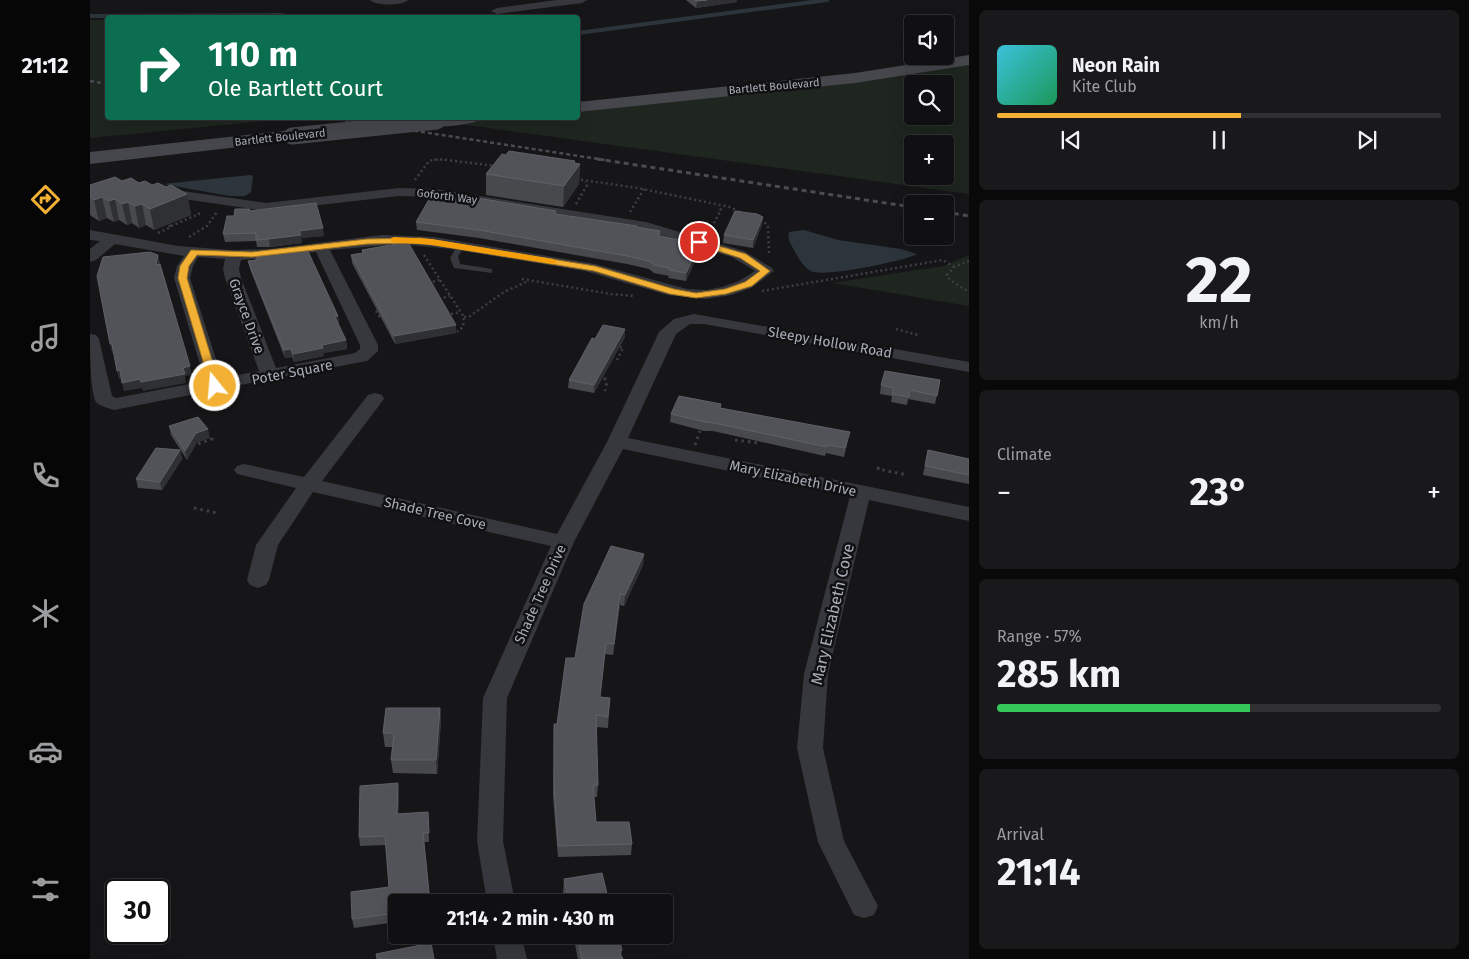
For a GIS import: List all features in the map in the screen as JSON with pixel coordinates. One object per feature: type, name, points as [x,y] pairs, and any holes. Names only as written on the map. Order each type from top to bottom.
[{"type":"main road","points":[[954,50],[969,48]]},
{"type":"main road","name":"Bartlett Boulevard","points":[[580,95],[904,57]]},
{"type":"main road","name":"Bartlett Boulevard","points":[[580,107],[855,78],[969,60]]},
{"type":"main road","name":"Bartlett Boulevard","points":[[90,158],[350,120]]},
{"type":"main road","name":"Bartlett Boulevard","points":[[90,145],[448,120]]},
{"type":"street","points":[[375,0],[403,0]]},
{"type":"street","points":[[486,0],[500,14],[582,0]]},
{"type":"street","name":"Goforth Way","points":[[146,190],[266,207],[399,192],[435,193],[646,227],[738,254],[766,271],[748,284],[726,291],[696,296],[673,292],[595,269],[461,246]]},
{"type":"street","points":[[90,235],[172,249],[234,255],[394,240],[461,246]]},
{"type":"street","points":[[90,257],[112,239]]},
{"type":"street","name":"Poter Square","points":[[90,339],[101,393],[106,402],[122,404],[361,357],[369,351],[369,345],[321,247]]},
{"type":"street","points":[[194,252],[185,266],[182,278],[215,386]]},
{"type":"street","name":"Grayce Drive","points":[[234,255],[231,269],[233,278],[270,376]]},
{"type":"street","name":"Sleepy Hollow Road","points":[[690,318],[969,367]]},
{"type":"street","name":"Shade Tree Drive","points":[[500,894],[490,841],[495,698],[563,542],[617,442],[668,332],[674,326],[690,318]]},
{"type":"street","points":[[258,580],[267,546],[308,484],[375,400]]},
{"type":"street","name":"Mary Elizabeth Drive","points":[[617,442],[969,514]]},
{"type":"street","name":"Shade Tree Cove","points":[[244,470],[563,542]]},
{"type":"street","name":"Mary Elizabeth Cove","points":[[861,492],[816,674],[810,748],[831,842],[864,906]]},
{"type":"street","points":[[509,944],[512,959]]},
{"type":"lane","points":[[461,246],[454,257],[457,266],[490,271]]},
{"type":"path","points":[[413,183],[429,161],[438,159],[502,167]]},
{"type":"path","points":[[567,178],[644,190],[730,207],[744,215]]},
{"type":"path","points":[[575,205],[586,188],[585,181]]},
{"type":"path","points":[[629,213],[644,190]]},
{"type":"path","points":[[172,249],[183,239],[207,226],[213,216],[229,203]]},
{"type":"path","points":[[708,233],[721,210],[718,205]]},
{"type":"path","points":[[170,226],[199,214],[195,209]]},
{"type":"path","points":[[758,218],[768,226],[769,253]]},
{"type":"path","points":[[422,251],[464,318],[463,327],[457,332]]},
{"type":"path","points":[[969,261],[954,267],[947,275],[950,280],[969,292]]},
{"type":"path","points":[[425,268],[431,266]]},
{"type":"path","points":[[422,284],[440,280]]},
{"type":"path","points":[[464,318],[470,316],[512,287],[529,281]]},
{"type":"path","points":[[438,299],[450,296]]},
{"type":"path","points":[[376,311],[380,317],[392,315]]},
{"type":"path","points":[[442,316],[460,312]]},
{"type":"path","points":[[896,329],[918,335]]},
{"type":"path","points":[[617,360],[623,348],[620,347]]},
{"type":"path","points":[[604,378],[607,381],[605,391]]},
{"type":"path","points":[[694,445],[700,431]]},
{"type":"path","points":[[191,446],[212,439],[211,437]]},
{"type":"path","points":[[735,440],[759,443]]},
{"type":"path","points":[[879,467],[878,470],[907,475]]},
{"type":"path","points":[[194,508],[217,513]]},
{"type":"shaded area","points":[[90,20],[105,20],[105,120],[276,120],[90,138]]},
{"type":"shaded area","points":[[969,60],[969,194],[437,121],[580,120],[580,107],[927,65],[954,65],[954,62]]},
{"type":"shaded area","points":[[253,176],[251,192],[245,196],[229,196],[163,184]]},
{"type":"shaded area","points":[[804,230],[838,240],[901,249],[917,254],[846,271],[818,273],[806,267],[791,244],[789,232]]},
{"type":"shaded area","points":[[969,255],[969,306],[832,283],[943,266]]},
{"type":"building","points":[[509,151],[575,161],[574,163],[580,164],[564,186],[486,174],[502,154],[506,155]]},
{"type":"building","points":[[115,177],[122,181],[131,178],[139,183],[145,181],[152,185],[158,183],[166,187],[171,185],[187,194],[150,209],[142,204],[135,206],[128,202],[122,204],[115,199],[109,201],[102,197],[94,200],[90,197],[90,185]]},
{"type":"building","points":[[431,196],[475,201],[477,198],[556,211],[555,214],[660,231],[658,236],[700,244],[686,273],[669,270],[670,268],[627,256],[479,230],[416,222]]},
{"type":"building","points":[[316,203],[323,228],[299,231],[301,235],[256,240],[256,233],[223,234],[227,216],[234,216],[235,209],[250,209],[249,211]]},
{"type":"building","points":[[735,211],[757,214],[763,217],[753,240],[724,235]]},
{"type":"building","points":[[408,242],[456,325],[394,336],[351,255],[363,253],[362,250]]},
{"type":"building","points":[[306,247],[338,316],[335,317],[346,340],[322,345],[323,348],[293,354],[291,349],[284,350],[248,261],[256,260],[256,252]]},
{"type":"building","points":[[150,252],[158,255],[156,265],[160,264],[190,366],[183,368],[185,374],[141,382],[140,379],[122,383],[120,370],[117,371],[112,344],[110,344],[97,276],[103,257]]},
{"type":"building","points":[[603,325],[625,329],[594,385],[569,380],[592,338],[595,339]]},
{"type":"building","points":[[885,371],[940,380],[937,396],[910,390],[909,397],[892,394],[894,388],[881,385]]},
{"type":"building","points":[[679,396],[721,404],[720,408],[850,432],[845,448],[827,445],[827,447],[705,422],[671,414]]},
{"type":"building","points":[[198,417],[208,429],[196,433],[185,451],[169,426]]},
{"type":"building","points":[[156,448],[180,450],[160,482],[136,479]]},
{"type":"building","points":[[928,450],[969,459],[969,475],[925,466]]},
{"type":"building","points":[[611,546],[644,554],[625,595],[620,594],[614,644],[606,643],[600,697],[610,698],[608,717],[596,715],[598,785],[593,785],[596,822],[629,822],[632,844],[558,846],[554,784],[554,724],[557,724],[566,658],[575,658],[584,604]]},
{"type":"building","points":[[386,708],[440,708],[436,760],[391,760],[394,733],[383,733]]},
{"type":"building","points":[[398,783],[397,814],[428,812],[429,833],[423,833],[429,894],[388,894],[388,914],[352,919],[351,892],[389,887],[385,836],[359,837],[360,786]]},
{"type":"building","points":[[602,873],[607,894],[567,894],[564,879]]},
{"type":"building","points":[[431,944],[434,959],[377,959],[376,954]]},
{"type":"building","points":[[579,944],[620,944],[622,950],[619,951],[623,959],[582,959]]},
{"type":"waterway","points":[[580,33],[827,0]]},
{"type":"waterway","points":[[90,16],[105,16]]},
{"type":"railway","points":[[90,81],[105,84]]},
{"type":"railway","points":[[344,120],[605,160]]},
{"type":"railway","points":[[597,159],[904,206]]},
{"type":"railway","points":[[954,214],[969,216]]},
{"type":"slow traffic","points":[[394,240],[432,242],[553,262]]},
{"type":"route","points":[[215,386],[182,278],[185,266],[194,252],[219,255],[252,255],[367,241],[421,241],[595,269],[673,292],[696,296],[726,291],[748,284],[766,271],[743,256],[699,242]]}]
